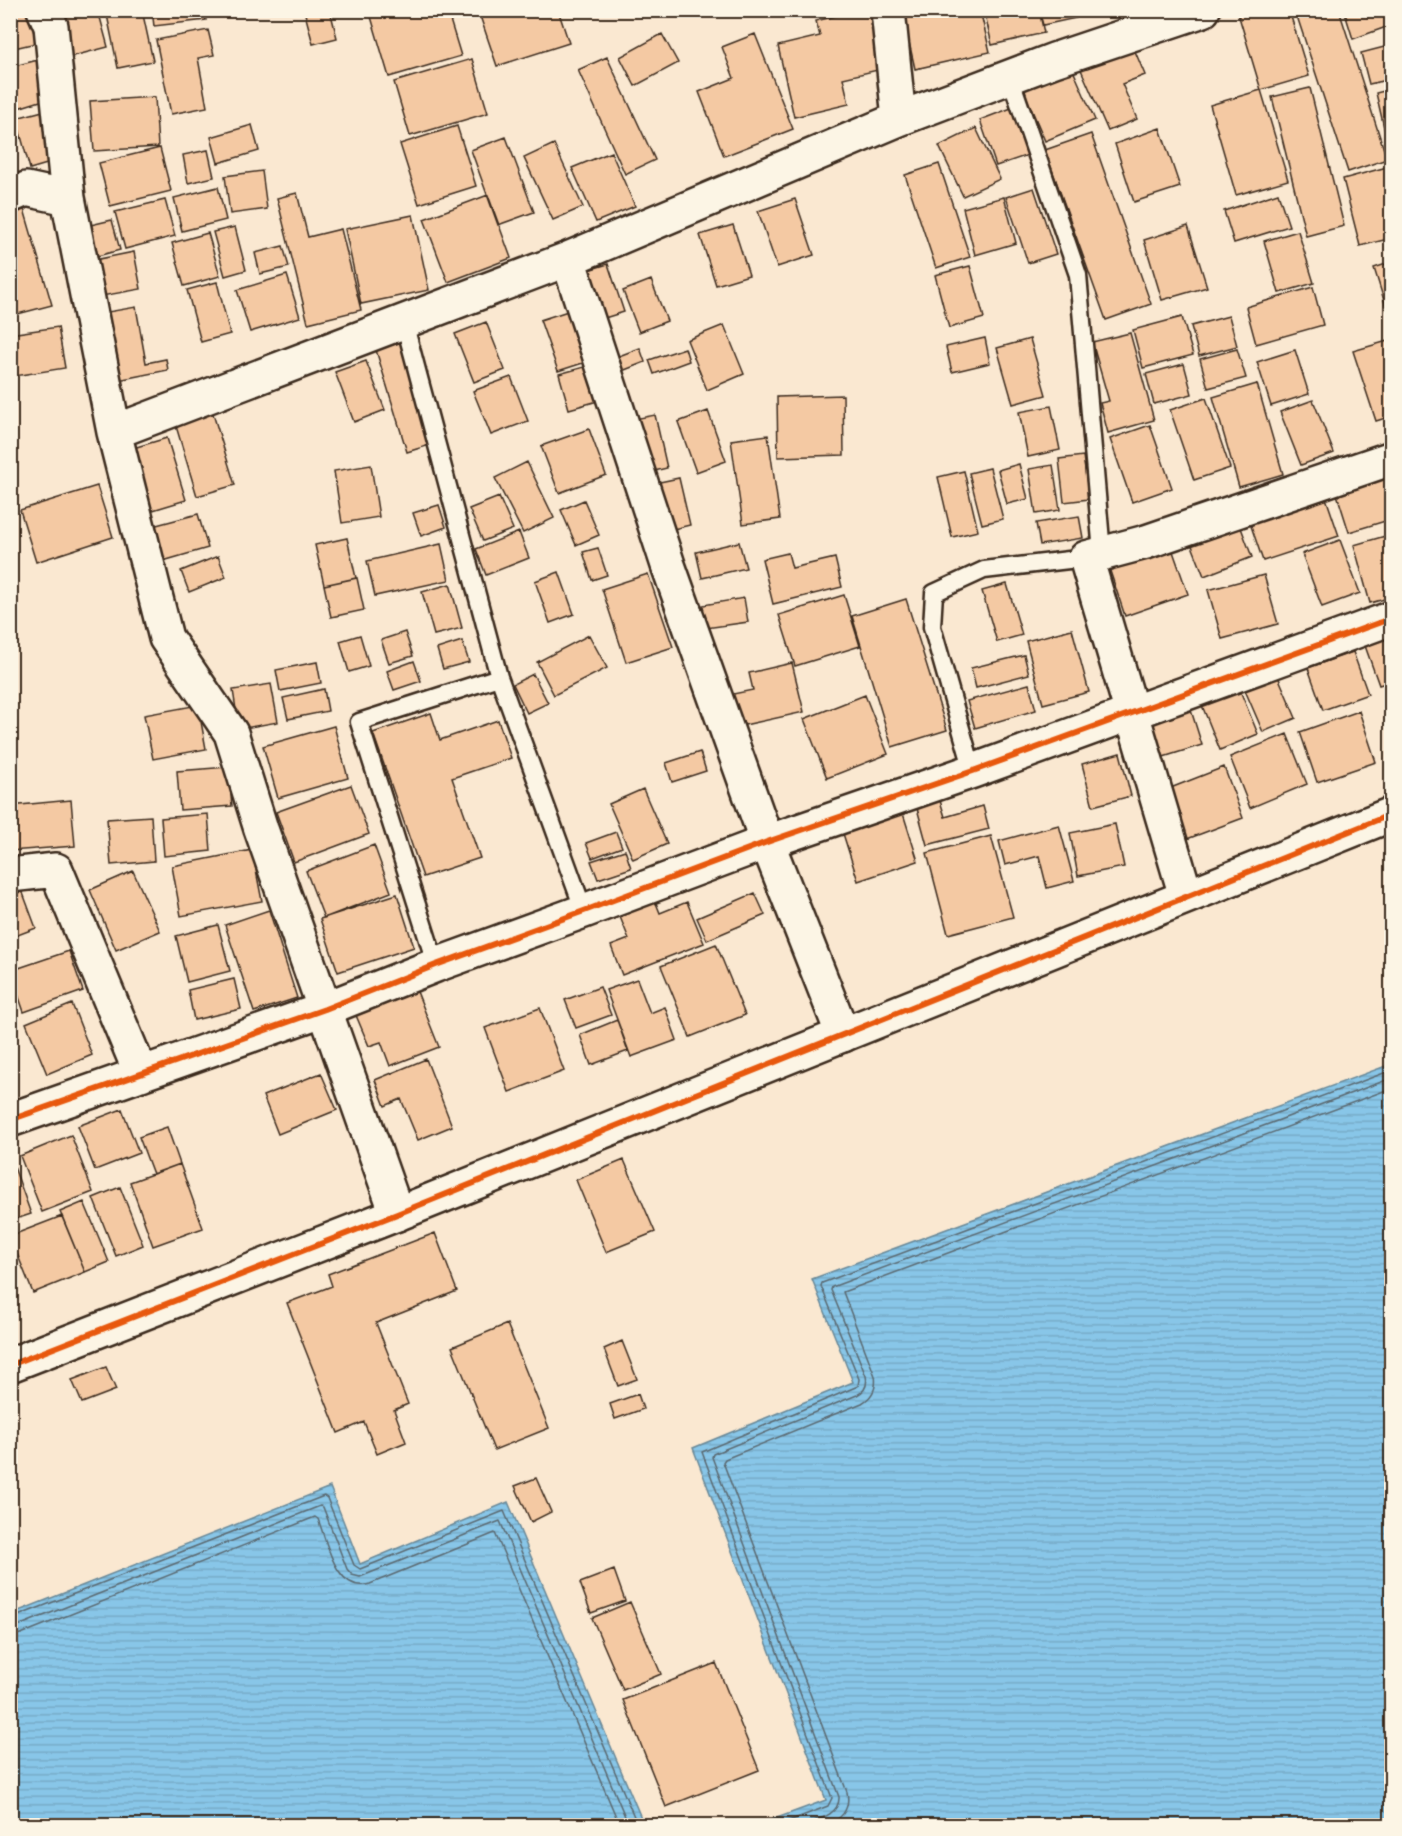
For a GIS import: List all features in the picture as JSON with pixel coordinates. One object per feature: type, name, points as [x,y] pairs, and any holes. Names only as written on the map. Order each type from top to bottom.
[{"type":"street","points":[[44,10],[51,26],[68,198],[114,432],[166,638],[231,733],[261,829],[397,1214]]},
{"type":"street","points":[[888,10],[899,119]]},
{"type":"street","points":[[114,432],[568,259],[899,119],[1010,77],[1203,10]]},
{"type":"street","points":[[10,195],[26,189],[68,198]]},
{"type":"street","points":[[568,259],[668,565],[767,842],[843,1035]]},
{"type":"street","points":[[1186,896],[1131,713],[1094,556],[1146,542],[1392,458]]},
{"type":"street","points":[[10,1120],[325,1010],[436,965],[584,912],[767,842],[973,771],[1392,618]]},
{"type":"street","points":[[10,1365],[397,1214],[1392,814]]},
{"type":"street","points":[[10,875],[56,870],[141,1074]]},
{"type":"lane","points":[[973,771],[932,627],[934,593],[984,570],[1094,556],[1078,274],[1010,77]]},
{"type":"lane","points":[[404,322],[499,677],[584,912]]},
{"type":"lane","points":[[436,965],[359,722],[499,677]]},
{"type":"water","points":[[1391,1064],[1391,1825],[758,1825],[826,1800],[693,1448],[853,1382],[812,1279]]},
{"type":"water","points":[[330,1487],[360,1564],[508,1502],[644,1825],[11,1825],[11,1614]]},
{"type":"building","points":[[10,10],[29,10],[36,43],[10,49]]},
{"type":"building","points":[[56,10],[98,10],[108,47],[69,57]]},
{"type":"building","points":[[106,10],[142,10],[153,61],[118,68]]},
{"type":"building","points":[[152,10],[204,10],[206,20],[154,26]]},
{"type":"building","points":[[304,10],[330,10],[337,38],[313,44]]},
{"type":"building","points":[[369,10],[447,10],[461,56],[389,77]]},
{"type":"building","points":[[478,10],[558,10],[569,43],[497,66]]},
{"type":"building","points":[[860,10],[869,10],[882,69],[843,78],[849,104],[794,117],[778,46],[820,36],[816,21]]},
{"type":"building","points":[[902,10],[980,10],[990,52],[915,69]]},
{"type":"building","points":[[984,10],[1039,10],[1044,33],[992,45]]},
{"type":"building","points":[[1039,10],[1074,10],[1076,18],[1043,25]]},
{"type":"building","points":[[1237,10],[1289,10],[1309,76],[1261,90]]},
{"type":"building","points":[[1295,10],[1339,10],[1387,159],[1348,172]]},
{"type":"building","points":[[1344,10],[1384,10],[1389,26],[1353,39]]},
{"type":"building","points":[[208,30],[214,55],[198,58],[207,107],[171,114],[156,40]]},
{"type":"building","points":[[662,34],[678,63],[635,86],[620,57]]},
{"type":"building","points":[[755,34],[793,129],[724,156],[699,92],[734,78],[722,47]]},
{"type":"building","points":[[1132,44],[1145,75],[1122,84],[1137,119],[1108,131],[1079,65]]},
{"type":"building","points":[[1392,45],[1392,79],[1369,84],[1361,53]]},
{"type":"building","points":[[607,57],[655,160],[625,174],[578,70]]},
{"type":"building","points":[[472,59],[488,113],[410,136],[394,82]]},
{"type":"building","points":[[38,60],[50,98],[18,108],[10,83],[10,67]]},
{"type":"building","points":[[1069,61],[1095,120],[1045,141],[1020,82]]},
{"type":"building","points":[[1310,88],[1344,226],[1306,236],[1272,97]]},
{"type":"building","points":[[1392,89],[1392,148],[1389,149],[1376,93]]},
{"type":"building","points":[[1261,90],[1288,180],[1236,195],[1210,105]]},
{"type":"building","points":[[155,97],[158,147],[94,151],[90,101]]},
{"type":"building","points":[[1014,107],[1031,154],[996,166],[980,120]]},
{"type":"building","points":[[43,111],[57,161],[30,169],[16,118]]},
{"type":"building","points":[[252,125],[259,151],[218,163],[211,137]]},
{"type":"building","points":[[457,126],[476,186],[419,204],[400,144]]},
{"type":"building","points":[[976,128],[1000,179],[963,196],[939,146]]},
{"type":"building","points":[[1160,128],[1180,187],[1134,202],[1115,144]]},
{"type":"building","points":[[1091,134],[1151,304],[1106,320],[1045,150]]},
{"type":"building","points":[[506,137],[534,212],[498,225],[471,150]]},
{"type":"building","points":[[554,144],[583,207],[553,220],[524,158]]},
{"type":"building","points":[[160,148],[171,191],[110,206],[99,163]]},
{"type":"building","points":[[208,150],[214,177],[188,183],[183,155]]},
{"type":"building","points":[[611,152],[635,206],[596,222],[572,168]]},
{"type":"building","points":[[939,164],[970,257],[936,268],[905,175]]},
{"type":"building","points":[[1387,167],[1392,184],[1392,238],[1360,246],[1343,179]]},
{"type":"building","points":[[262,171],[267,209],[230,214],[225,176]]},
{"type":"building","points":[[218,187],[226,220],[182,231],[174,198]]},
{"type":"building","points":[[1034,188],[1056,254],[1028,263],[1006,197]]},
{"type":"building","points":[[297,193],[308,237],[341,229],[361,310],[308,323],[277,198]]},
{"type":"building","points":[[1278,193],[1289,226],[1234,243],[1224,211]]},
{"type":"building","points":[[488,195],[511,258],[448,282],[424,219]]},
{"type":"building","points":[[1004,197],[1016,243],[975,255],[963,208]]},
{"type":"building","points":[[795,199],[814,255],[777,267],[758,211]]},
{"type":"building","points":[[165,200],[175,236],[125,249],[115,212]]},
{"type":"building","points":[[24,209],[52,305],[10,316],[10,213]]},
{"type":"building","points":[[413,215],[429,290],[361,304],[345,229]]},
{"type":"building","points":[[112,220],[120,250],[90,258],[82,227]]},
{"type":"building","points":[[733,225],[749,275],[716,285],[700,235]]},
{"type":"building","points":[[1188,226],[1207,287],[1162,300],[1144,240]]},
{"type":"building","points":[[235,227],[246,270],[225,276],[213,232]]},
{"type":"building","points":[[1298,231],[1314,283],[1279,293],[1264,241]]},
{"type":"building","points":[[208,233],[220,276],[184,286],[172,243]]},
{"type":"building","points":[[283,246],[289,267],[260,274],[255,253]]},
{"type":"building","points":[[134,252],[141,289],[96,297],[89,261]]},
{"type":"building","points":[[1392,262],[1392,308],[1387,310],[1374,268]]},
{"type":"building","points":[[608,264],[624,312],[598,320],[582,272]]},
{"type":"building","points":[[970,266],[984,318],[949,328],[935,275]]},
{"type":"building","points":[[287,275],[300,317],[250,332],[237,290]]},
{"type":"building","points":[[651,280],[667,321],[639,332],[623,291]]},
{"type":"building","points":[[217,282],[230,334],[201,342],[187,290]]},
{"type":"building","points":[[1313,287],[1323,325],[1256,344],[1246,307]]},
{"type":"building","points":[[136,307],[146,363],[166,359],[168,370],[108,382],[96,314]]},
{"type":"building","points":[[571,310],[589,361],[558,371],[540,320]]},
{"type":"building","points":[[1229,316],[1237,346],[1199,356],[1191,326]]},
{"type":"building","points":[[1182,317],[1193,355],[1143,368],[1133,330]]},
{"type":"building","points":[[486,322],[505,370],[474,382],[455,334]]},
{"type":"building","points":[[724,325],[744,374],[707,390],[687,340]]},
{"type":"building","points":[[58,327],[65,368],[15,376],[10,334]]},
{"type":"building","points":[[1130,333],[1154,420],[1108,433],[1100,403],[1109,401],[1092,342]]},
{"type":"building","points":[[985,338],[990,363],[952,372],[946,347]]},
{"type":"building","points":[[1030,339],[1046,395],[1013,404],[997,348]]},
{"type":"building","points":[[1391,340],[1392,416],[1376,421],[1353,351]]},
{"type":"building","points":[[402,342],[433,444],[407,452],[376,350]]},
{"type":"building","points":[[640,348],[645,362],[617,373],[611,359]]},
{"type":"building","points":[[685,348],[689,361],[654,374],[649,360]]},
{"type":"building","points":[[1237,349],[1246,378],[1208,388],[1200,359]]},
{"type":"building","points":[[1295,350],[1309,394],[1271,406],[1257,362]]},
{"type":"building","points":[[366,361],[385,410],[354,422],[335,372]]},
{"type":"building","points":[[1184,364],[1192,394],[1154,404],[1146,374]]},
{"type":"building","points":[[588,366],[598,401],[569,409],[559,374]]},
{"type":"building","points":[[511,377],[528,421],[491,435],[473,391]]},
{"type":"building","points":[[1257,384],[1283,474],[1239,487],[1213,397]]},
{"type":"building","points":[[843,395],[844,455],[778,457],[777,397]]},
{"type":"building","points":[[1206,398],[1230,468],[1194,480],[1170,410]]},
{"type":"building","points":[[1313,400],[1334,453],[1301,465],[1280,412]]},
{"type":"building","points":[[210,404],[235,485],[197,496],[173,416]]},
{"type":"building","points":[[1051,406],[1060,450],[1028,457],[1019,412]]},
{"type":"building","points":[[708,411],[726,461],[696,472],[678,422]]},
{"type":"building","points":[[655,415],[667,468],[642,474],[629,420]]},
{"type":"building","points":[[1150,425],[1172,488],[1132,502],[1110,439]]},
{"type":"building","points":[[589,429],[606,475],[559,493],[541,446]]},
{"type":"building","points":[[768,435],[780,519],[743,524],[731,440]]},
{"type":"building","points":[[167,438],[186,500],[143,513],[123,451]]},
{"type":"building","points":[[1083,456],[1089,499],[1064,502],[1059,459]]},
{"type":"building","points":[[527,462],[554,518],[523,533],[495,478]]},
{"type":"building","points":[[1019,464],[1028,499],[1007,504],[998,470]]},
{"type":"building","points":[[371,465],[379,517],[342,523],[334,471]]},
{"type":"building","points":[[1053,465],[1060,510],[1036,514],[1029,469]]},
{"type":"building","points":[[990,468],[1003,519],[982,524],[969,473]]},
{"type":"building","points":[[964,471],[978,531],[952,537],[938,477]]},
{"type":"building","points":[[1392,471],[1392,519],[1349,532],[1335,488]]},
{"type":"building","points":[[679,478],[690,525],[661,532],[650,484]]},
{"type":"building","points":[[97,486],[113,537],[36,562],[20,510]]},
{"type":"building","points":[[1325,495],[1339,536],[1263,561],[1249,520]]},
{"type":"building","points":[[499,497],[513,529],[483,541],[469,509]]},
{"type":"building","points":[[584,500],[599,535],[576,545],[561,510]]},
{"type":"building","points":[[439,505],[446,527],[421,536],[413,513]]},
{"type":"building","points":[[198,514],[208,548],[156,563],[145,528]]},
{"type":"building","points":[[1079,516],[1083,538],[1040,545],[1036,523]]},
{"type":"building","points":[[1240,525],[1252,557],[1204,576],[1191,543]]},
{"type":"building","points":[[519,532],[529,558],[486,575],[476,549]]},
{"type":"building","points":[[1392,534],[1392,597],[1370,603],[1354,545]]},
{"type":"building","points":[[347,538],[356,578],[324,585],[315,545]]},
{"type":"building","points":[[1169,540],[1188,594],[1125,616],[1107,562]]},
{"type":"building","points":[[1340,540],[1360,593],[1322,607],[1302,554]]},
{"type":"building","points":[[739,542],[746,568],[702,578],[696,552]]},
{"type":"building","points":[[441,544],[449,580],[375,596],[367,561]]},
{"type":"building","points":[[598,548],[607,575],[592,580],[583,552]]},
{"type":"building","points":[[788,553],[792,568],[835,558],[842,587],[773,604],[762,559]]},
{"type":"building","points":[[218,556],[226,577],[189,592],[181,571]]},
{"type":"building","points":[[559,572],[574,614],[550,623],[535,581]]},
{"type":"building","points":[[648,574],[673,647],[626,662],[602,589]]},
{"type":"building","points":[[1264,575],[1278,624],[1222,639],[1208,590]]},
{"type":"building","points":[[357,578],[364,610],[331,617],[324,585]]},
{"type":"building","points":[[450,584],[462,628],[434,635],[422,592]]},
{"type":"building","points":[[1007,584],[1022,635],[997,642],[982,591]]},
{"type":"building","points":[[844,595],[860,646],[795,666],[779,615]]},
{"type":"building","points":[[744,598],[748,622],[706,628],[703,605]]},
{"type":"building","points":[[906,599],[947,730],[892,747],[852,616]]},
{"type":"building","points":[[1072,629],[1089,692],[1043,704],[1026,641]]},
{"type":"building","points":[[405,632],[413,656],[389,663],[381,640]]},
{"type":"building","points":[[1392,633],[1392,681],[1379,685],[1364,643]]},
{"type":"building","points":[[360,635],[369,666],[349,672],[340,641]]},
{"type":"building","points":[[589,635],[607,668],[554,695],[537,662]]},
{"type":"building","points":[[462,641],[469,662],[443,669],[437,649]]},
{"type":"building","points":[[1353,652],[1368,694],[1323,710],[1308,668]]},
{"type":"building","points":[[1024,655],[1029,674],[976,688],[971,668]]},
{"type":"building","points":[[414,661],[421,681],[394,690],[387,671]]},
{"type":"building","points":[[317,662],[321,683],[280,691],[276,670]]},
{"type":"building","points":[[792,663],[804,712],[735,727],[728,695],[753,690],[749,673]]},
{"type":"building","points":[[533,674],[548,703],[527,713],[513,684]]},
{"type":"building","points":[[1277,674],[1296,718],[1263,732],[1244,688]]},
{"type":"building","points":[[271,684],[278,722],[239,729],[233,690]]},
{"type":"building","points":[[1029,684],[1036,710],[975,728],[967,701]]},
{"type":"building","points":[[1239,688],[1258,734],[1220,750],[1201,703]]},
{"type":"building","points":[[324,689],[328,711],[288,719],[283,698]]},
{"type":"building","points":[[865,695],[888,754],[827,778],[804,719]]},
{"type":"building","points":[[198,705],[206,749],[153,759],[144,715]]},
{"type":"building","points":[[1190,707],[1202,745],[1160,758],[1148,721]]},
{"type":"building","points":[[1359,711],[1376,762],[1317,782],[1300,732]]},
{"type":"building","points":[[431,713],[440,740],[498,720],[511,758],[452,778],[480,858],[423,877],[373,733]]},
{"type":"building","points":[[334,726],[348,778],[278,798],[263,746]]},
{"type":"building","points":[[1287,734],[1307,784],[1250,808],[1230,757]]},
{"type":"building","points":[[700,752],[706,771],[672,782],[666,763]]},
{"type":"building","points":[[1120,753],[1131,796],[1093,806],[1082,764]]},
{"type":"building","points":[[228,767],[232,806],[180,810],[177,771]]},
{"type":"building","points":[[1224,767],[1243,818],[1187,839],[1168,789]]},
{"type":"building","points":[[351,785],[369,834],[294,862],[276,812]]},
{"type":"building","points":[[643,789],[667,844],[633,859],[609,804]]},
{"type":"building","points":[[938,794],[945,817],[983,806],[989,829],[927,845],[915,801]]},
{"type":"building","points":[[71,800],[75,846],[10,851],[10,806]]},
{"type":"building","points":[[900,804],[918,861],[858,881],[840,824]]},
{"type":"building","points":[[208,814],[211,851],[164,856],[161,818]]},
{"type":"building","points":[[151,816],[154,861],[111,865],[107,819]]},
{"type":"building","points":[[1115,824],[1124,867],[1078,876],[1070,833]]},
{"type":"building","points":[[1059,825],[1074,881],[1047,888],[1039,856],[1005,865],[999,841]]},
{"type":"building","points":[[616,832],[622,847],[592,858],[586,843]]},
{"type":"building","points":[[991,836],[1013,917],[948,934],[927,853]]},
{"type":"building","points":[[374,845],[391,892],[324,918],[306,871]]},
{"type":"building","points":[[252,850],[262,901],[181,916],[172,866]]},
{"type":"building","points":[[625,850],[631,868],[598,879],[591,861]]},
{"type":"building","points":[[133,871],[160,931],[116,950],[90,890]]},
{"type":"building","points":[[20,885],[36,928],[10,938],[10,889]]},
{"type":"building","points":[[652,893],[660,913],[687,902],[704,943],[622,975],[611,946],[629,939],[616,907]]},
{"type":"building","points":[[755,893],[765,915],[707,940],[697,918]]},
{"type":"building","points":[[397,894],[414,947],[338,972],[320,919]]},
{"type":"building","points":[[269,910],[297,998],[254,1012],[225,925]]},
{"type":"building","points":[[218,925],[230,971],[187,982],[176,936]]},
{"type":"building","points":[[716,944],[745,1015],[690,1037],[661,966]]},
{"type":"building","points":[[69,951],[83,991],[24,1012],[10,971]]},
{"type":"building","points":[[234,979],[241,1009],[194,1020],[188,990]]},
{"type":"building","points":[[637,979],[650,1013],[665,1007],[677,1040],[631,1057],[606,990]]},
{"type":"building","points":[[600,987],[611,1015],[576,1028],[565,1000]]},
{"type":"building","points":[[416,989],[439,1047],[390,1066],[381,1042],[369,1046],[355,1013]]},
{"type":"building","points":[[72,1004],[92,1055],[47,1074],[26,1023]]},
{"type":"building","points":[[540,1008],[564,1071],[509,1092],[485,1028]]},
{"type":"building","points":[[617,1020],[628,1051],[591,1065],[580,1035]]},
{"type":"building","points":[[426,1059],[452,1126],[418,1140],[401,1099],[385,1106],[375,1080]]},
{"type":"building","points":[[321,1073],[337,1110],[278,1134],[263,1096]]},
{"type":"building","points":[[122,1109],[139,1153],[95,1170],[78,1126]]},
{"type":"building","points":[[167,1127],[180,1164],[153,1174],[139,1137]]},
{"type":"building","points":[[71,1135],[93,1192],[42,1212],[20,1156]]},
{"type":"building","points":[[10,1156],[31,1214],[10,1221]]},
{"type":"building","points":[[624,1160],[655,1232],[606,1252],[576,1180]]},
{"type":"building","points":[[180,1164],[203,1228],[153,1246],[130,1182]]},
{"type":"building","points":[[120,1187],[143,1245],[116,1256],[93,1198]]},
{"type":"building","points":[[84,1202],[109,1262],[85,1272],[60,1212]]},
{"type":"building","points":[[62,1216],[85,1272],[33,1293],[10,1236]]},
{"type":"building","points":[[435,1233],[457,1291],[376,1323],[408,1404],[394,1410],[406,1442],[377,1454],[364,1422],[338,1433],[287,1303],[332,1286],[328,1274]]},
{"type":"building","points":[[507,1324],[549,1428],[494,1450],[452,1347]]},
{"type":"building","points":[[622,1341],[637,1379],[618,1386],[604,1349]]},
{"type":"building","points":[[106,1367],[116,1390],[82,1403],[72,1380]]},
{"type":"building","points":[[638,1394],[643,1409],[615,1419],[610,1404]]},
{"type":"building","points":[[536,1478],[551,1512],[531,1522],[515,1486]]},
{"type":"building","points":[[614,1570],[625,1601],[591,1613],[580,1583]]},
{"type":"building","points":[[630,1602],[661,1674],[623,1690],[592,1618]]},
{"type":"building","points":[[716,1663],[759,1770],[666,1807],[623,1700]]},
{"type":"cycle path","points":[[10,1120],[325,1009],[436,965],[767,842],[973,771],[1392,618]]},
{"type":"cycle path","points":[[10,1365],[397,1214],[1392,814]]}]
